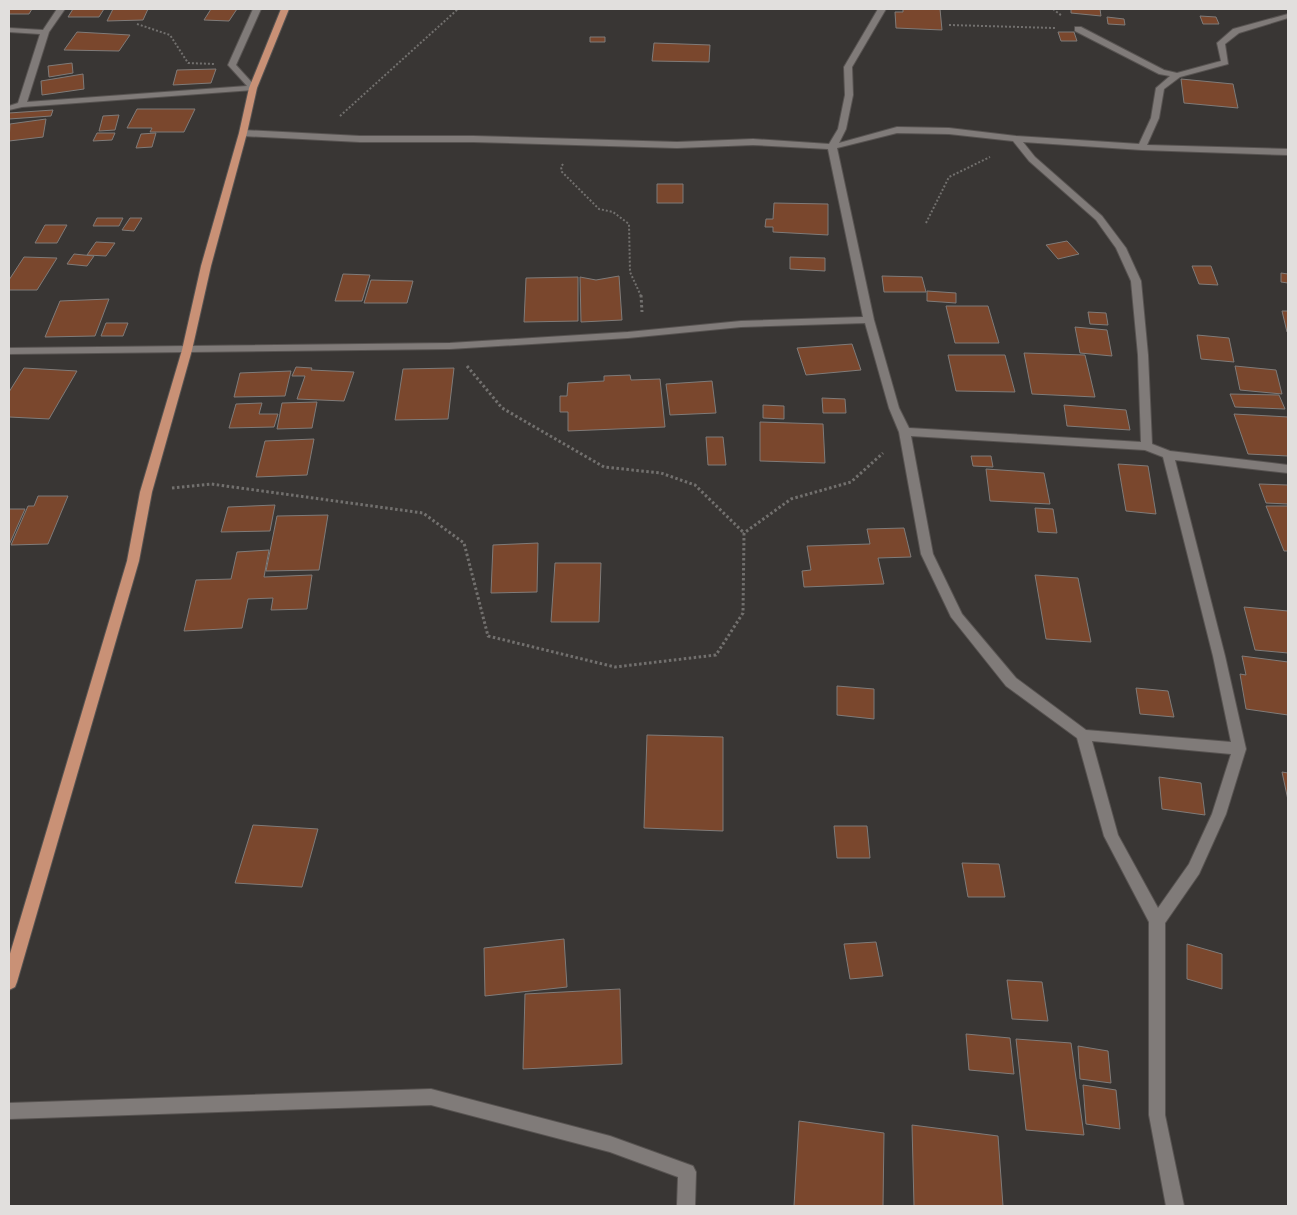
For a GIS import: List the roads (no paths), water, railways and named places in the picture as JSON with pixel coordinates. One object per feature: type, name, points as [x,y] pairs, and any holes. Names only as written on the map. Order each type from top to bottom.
[{"type":"main road","points":[[9,982],[133,562],[146,492],[187,350],[206,266],[243,133],[253,88],[285,9]]},
{"type":"street","points":[[22,105],[45,32],[61,9]]},
{"type":"street","points":[[253,88],[232,65],[257,9]]},
{"type":"street","points":[[882,9],[848,67],[847,103],[842,129],[832,147],[869,320],[894,408],[905,432],[927,554],[957,617],[1011,682],[1083,735],[1239,749]]},
{"type":"street","points":[[1142,147],[1155,118],[1160,88],[1176,75],[1225,62],[1221,43],[1236,31],[1288,16]]},
{"type":"street","points":[[1078,29],[1162,72],[1176,75]]},
{"type":"street","points":[[9,30],[45,32]]},
{"type":"street","points":[[9,108],[22,105],[253,88]]},
{"type":"street","points":[[243,133],[317,137],[677,145],[753,142],[832,147],[897,130],[949,131],[1016,139],[1142,147],[1288,152]]},
{"type":"street","points":[[1016,139],[1032,160],[1099,218],[1120,248],[1136,281],[1143,355],[1148,446]]},
{"type":"street","points":[[9,351],[450,346],[628,336],[741,324],[869,320]]},
{"type":"street","points":[[905,432],[1148,446],[1168,454],[1288,469]]},
{"type":"street","points":[[1157,921],[1194,869],[1219,814],[1239,749],[1219,656],[1168,454]]},
{"type":"street","points":[[1083,735],[1111,836],[1157,921],[1157,1115],[1175,1206]]},
{"type":"street","points":[[9,1111],[431,1097],[610,1144],[687,1172],[686,1206]]}]
